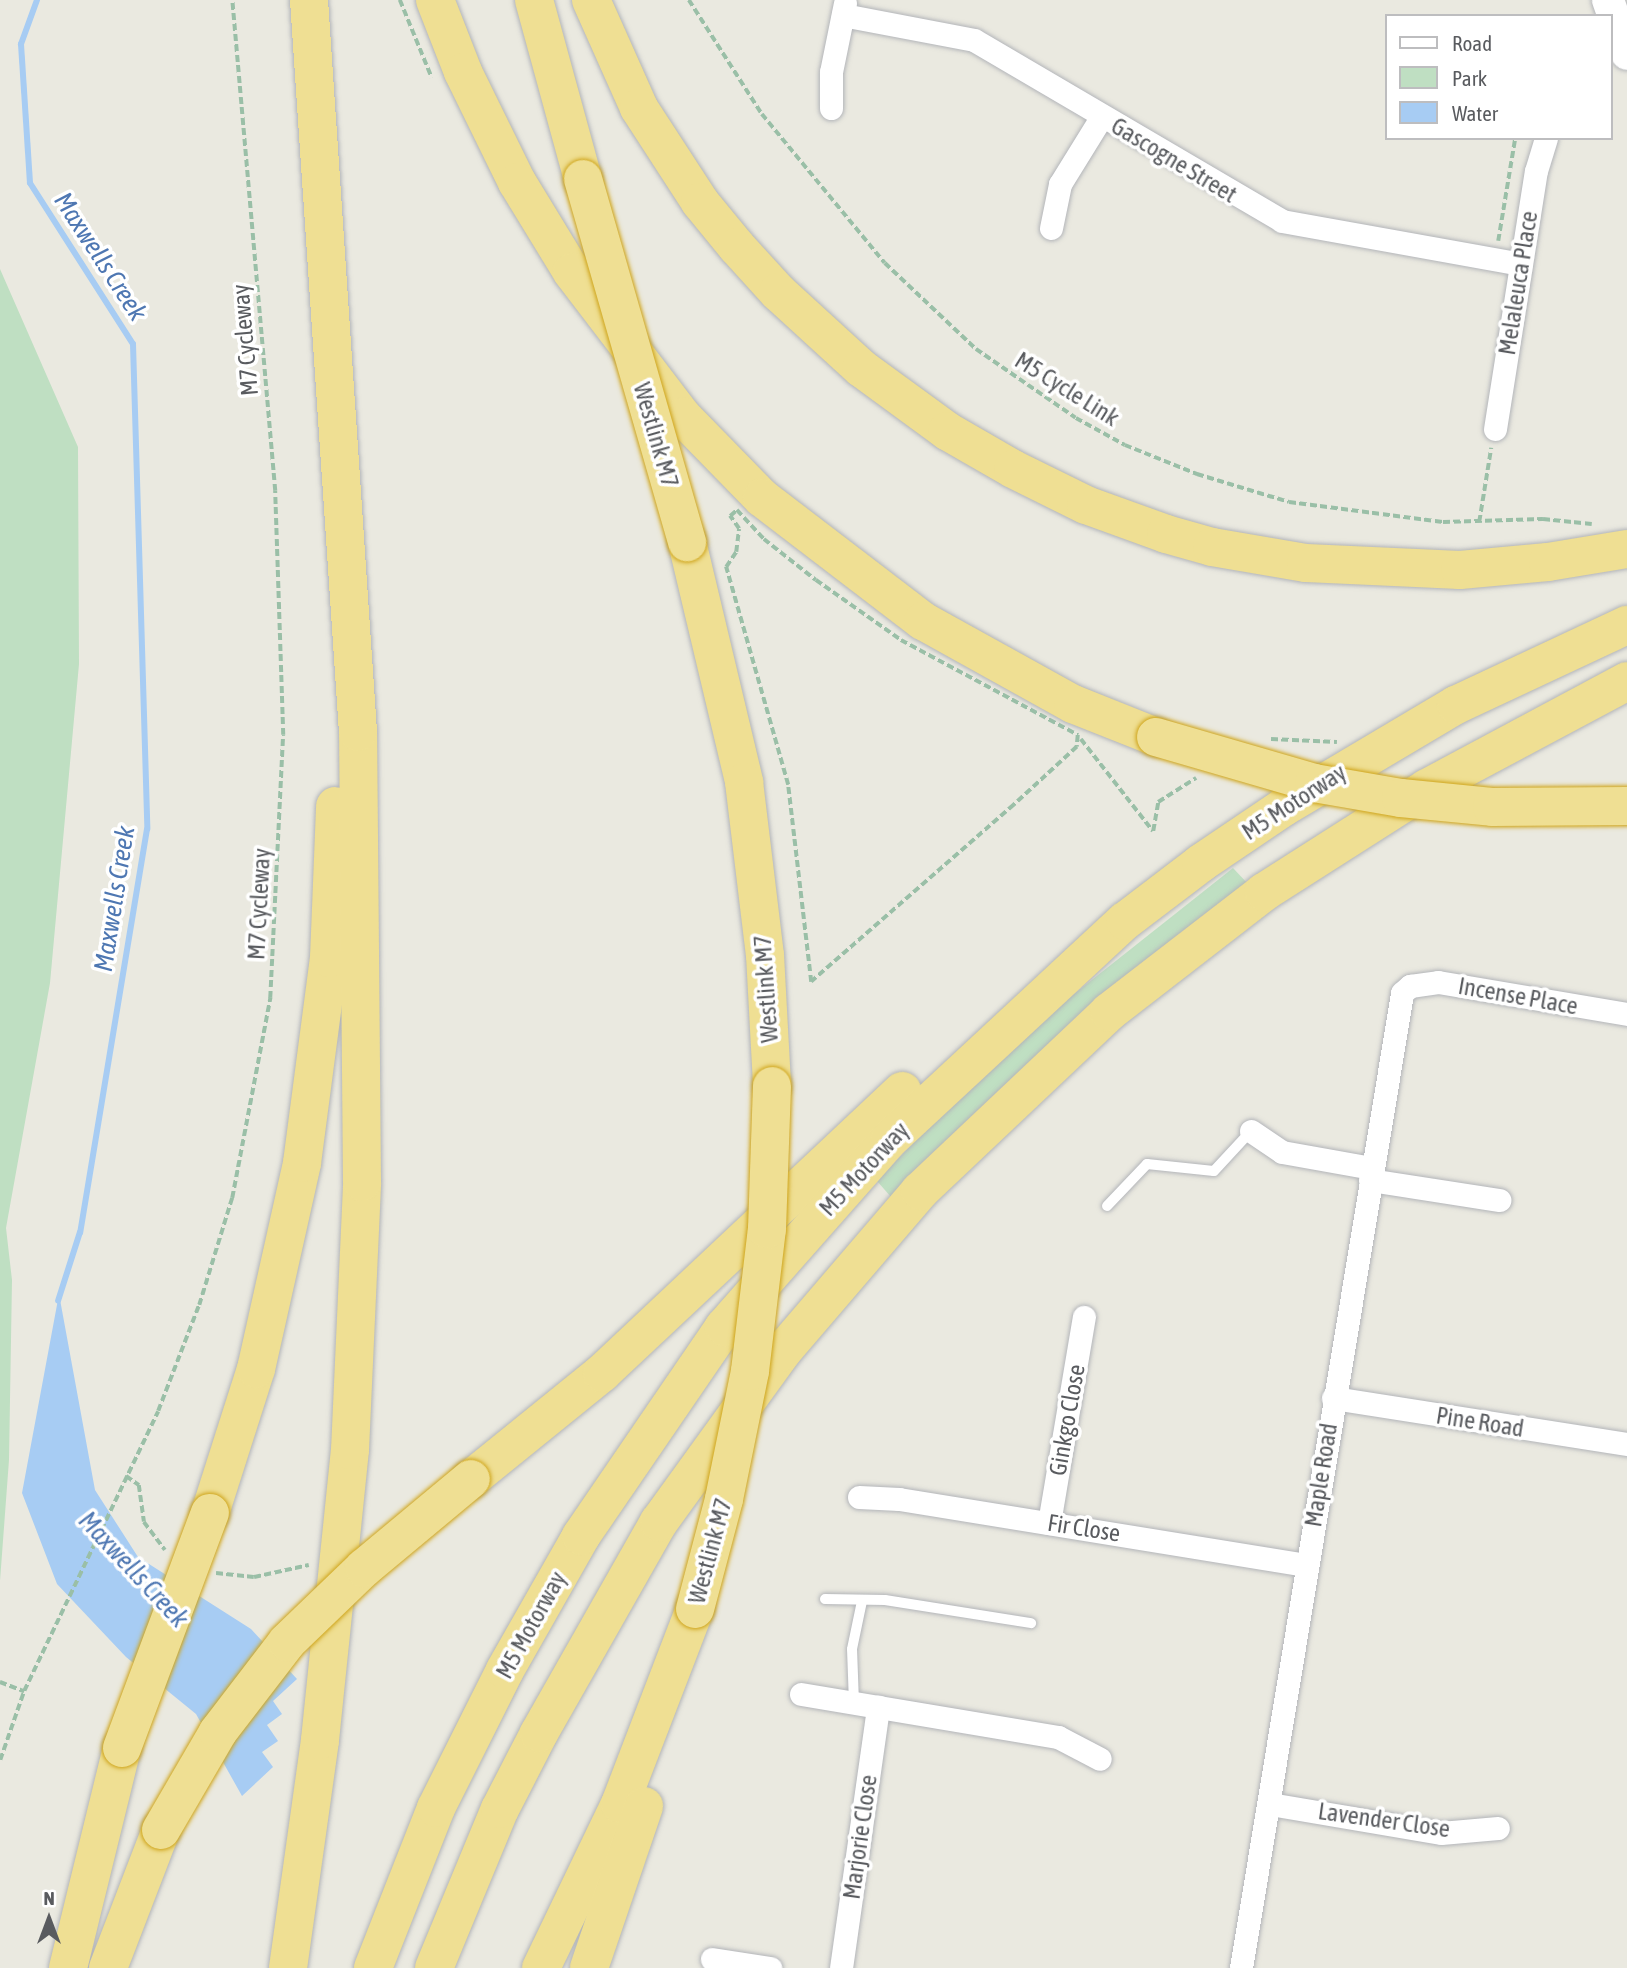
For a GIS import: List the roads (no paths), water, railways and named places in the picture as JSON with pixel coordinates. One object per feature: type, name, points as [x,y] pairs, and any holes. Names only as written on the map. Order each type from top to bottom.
[{"type":"highway","points":[[288,1968],[320,1740],[350,1450],[362,1182],[358,732],[309,0]]},
{"type":"highway","points":[[435,0],[463,72],[511,171],[572,272],[684,417],[753,489],[844,565],[923,621],[1073,704],[1156,737],[1314,783],[1401,798],[1492,807],[1627,806]]},
{"type":"highway","name":"Westlink M7","points":[[534,0],[687,542],[744,782],[764,943],[772,1086],[766,1229],[750,1371],[724,1499],[695,1609],[704,1629],[682,1670]]},
{"type":"highway","points":[[591,0],[639,108],[700,202],[737,247],[778,292],[861,368],[947,431],[1013,469],[1097,509],[1166,534],[1306,564],[1460,570],[1548,562],[1627,548]]},
{"type":"highway","points":[[68,1968],[122,1748],[210,1513],[256,1369],[289,1233],[318,1060],[329,958],[335,740],[326,258]]},
{"type":"highway","name":"M5 Motorway","points":[[373,1968],[436,1808],[505,1670],[581,1536],[724,1327],[889,1140],[1125,921],[1201,863],[1385,744],[1467,699],[1627,625]]},
{"type":"highway","points":[[433,1968],[500,1809],[550,1711],[659,1522],[782,1352],[920,1191],[1109,1012],[1264,892],[1427,788],[1627,681]]},
{"type":"highway","points":[[108,1968],[161,1830],[218,1732],[287,1643],[364,1568],[602,1373],[1004,1001],[1046,965],[1125,921]]},
{"type":"highway","points":[[541,1968],[587,1880],[682,1670]]},
{"type":"highway","points":[[589,1968],[682,1670]]},
{"type":"main road","points":[[1613,14],[1627,54]]},
{"type":"street","points":[[831,108],[831,72],[844,8]]},
{"type":"street","name":"Gascogne Street","points":[[844,8],[974,40],[1282,221],[1520,264]]},
{"type":"street","points":[[1051,228],[1060,184],[1102,116]]},
{"type":"street","name":"Melaleuca Place","points":[[1495,429],[1520,264],[1546,140]]},
{"type":"street","name":"Incense Place","points":[[1410,986],[1438,982],[1627,1014]]},
{"type":"street","name":"Maple Road","points":[[1241,1968],[1402,993],[1410,986]]},
{"type":"street","points":[[1251,1131],[1282,1152],[1371,1174],[1499,1200]]},
{"type":"street","name":"Ginkgo Close","points":[[1049,1522],[1084,1317]]},
{"type":"street","name":"Pine Road","points":[[1334,1398],[1627,1444]]},
{"type":"street","name":"Fir Close","points":[[859,1497],[899,1499],[1307,1565]]},
{"type":"street","points":[[801,1694],[1058,1737],[1100,1759]]},
{"type":"street","name":"Marjorie Close","points":[[841,1968],[878,1707]]},
{"type":"street","name":"Lavender Close","points":[[1270,1804],[1441,1833],[1498,1828]]},
{"type":"street","points":[[712,1959],[771,1968]]},
{"type":"lane","points":[[1107,1206],[1147,1164],[1214,1171],[1251,1131]]},
{"type":"lane","points":[[825,1599],[885,1600],[1031,1623]]},
{"type":"lane","points":[[854,1703],[852,1649],[862,1601]]},
{"type":"water","points":[[59,1294],[95,1490],[138,1557],[251,1629],[297,1679],[273,1701],[282,1714],[267,1725],[278,1741],[262,1752],[273,1767],[242,1796],[196,1714],[126,1657],[57,1584],[22,1493]]},
{"type":"waterway","name":"Maxwells Creek","points":[[37,0],[21,44],[30,183],[133,344],[147,829],[80,1232],[58,1301]]}]
